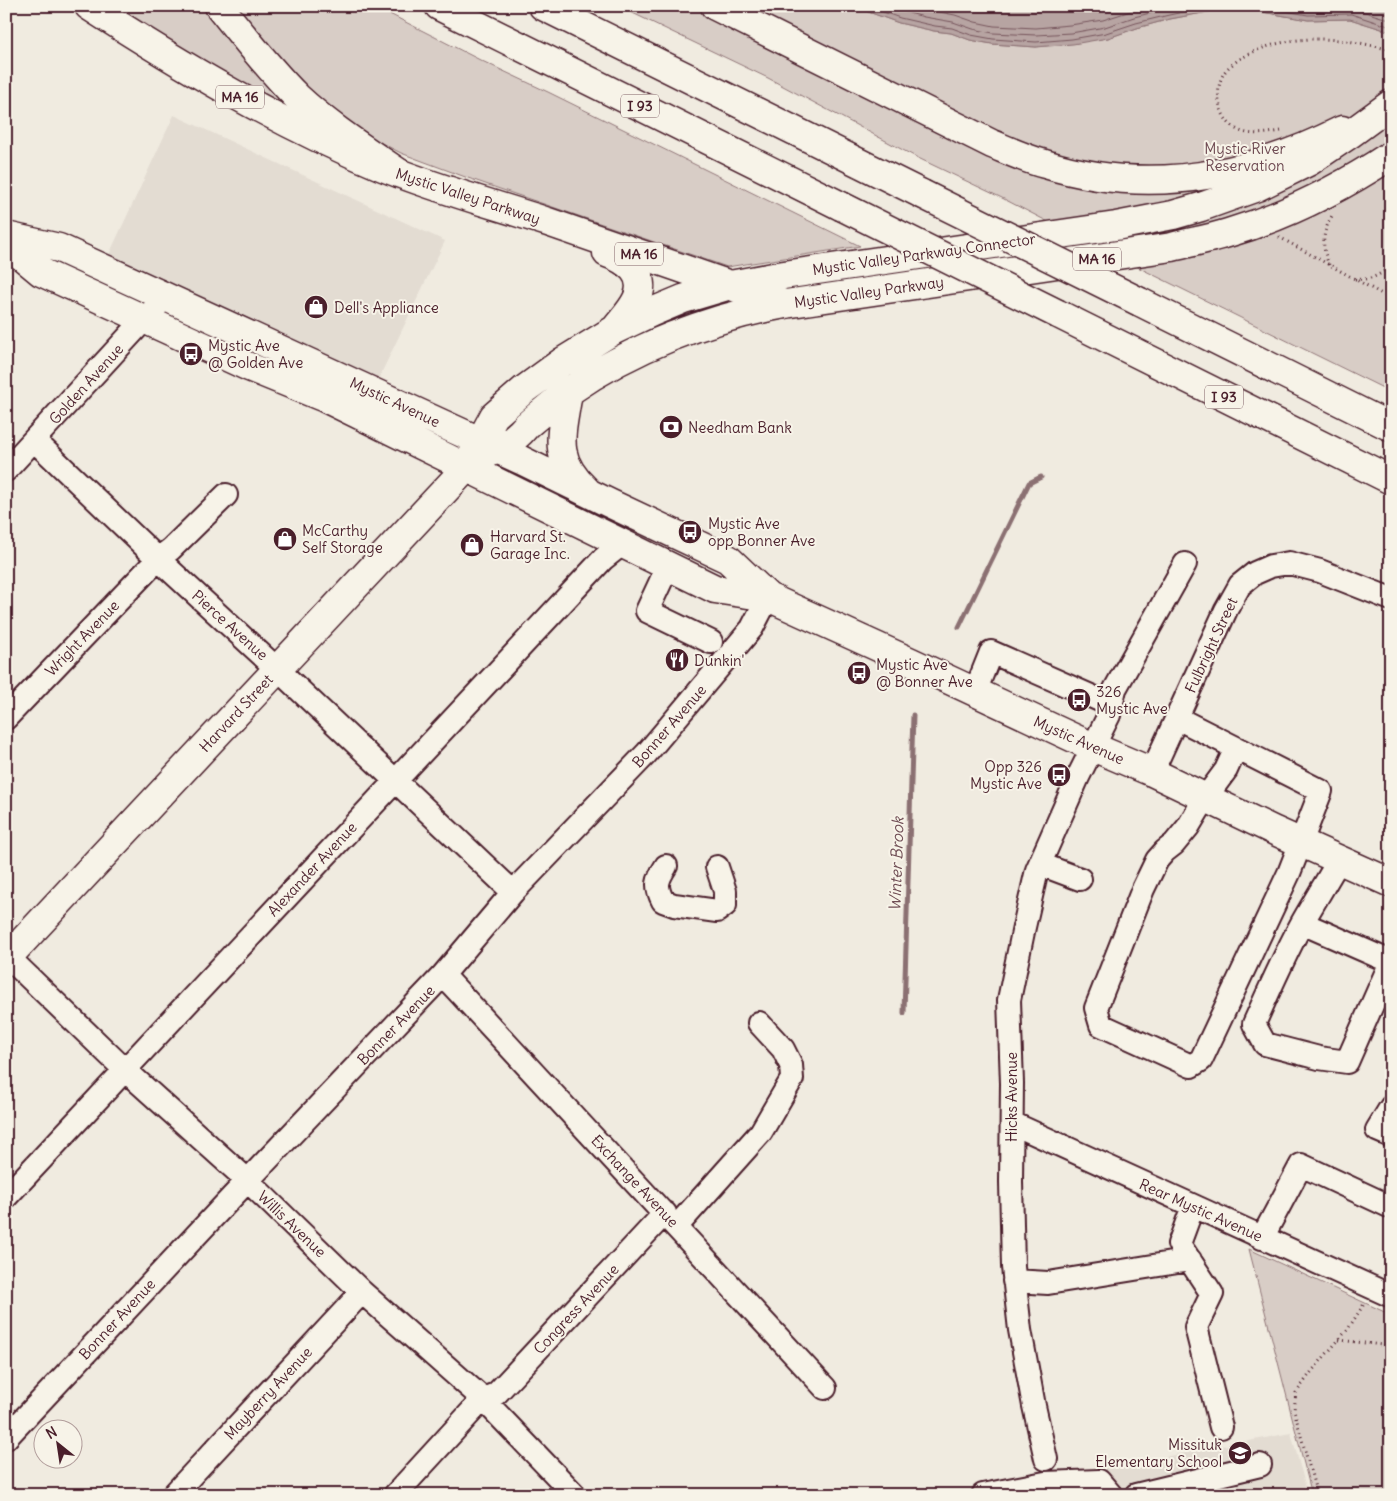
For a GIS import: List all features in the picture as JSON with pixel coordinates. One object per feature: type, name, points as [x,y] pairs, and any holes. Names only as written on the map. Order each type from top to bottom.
[{"type":"main road","name":"Mystic Valley Parkway","points":[[89,6],[180,64],[258,108],[324,141],[399,173],[449,191],[548,222],[785,304],[1172,247],[1229,233],[1313,200],[1339,187],[1391,155]]},
{"type":"main road","points":[[219,6],[274,72],[298,97],[326,121],[399,173]]},
{"type":"main road","name":"I 93","points":[[439,6],[1391,480]]},
{"type":"main road","points":[[544,6],[1391,427]]},
{"type":"main road","points":[[715,6],[992,144],[1046,165],[1090,174],[1166,179],[1206,176],[1234,171],[1276,158],[1319,141],[1391,103]]},
{"type":"main road","name":"Mystic Valley Parkway Connector","points":[[489,445],[494,416],[562,362],[614,330],[683,300],[730,286],[784,275],[1116,226],[1192,210],[1257,187],[1310,161],[1391,103]]},
{"type":"main road","points":[[548,222],[594,249],[621,258],[636,273],[640,286],[638,297],[614,330]]},
{"type":"main road","name":"Mystic Avenue","points":[[6,236],[59,248],[489,445],[728,559],[768,598]]},
{"type":"main road","name":"Mystic Avenue","points":[[6,243],[41,272],[249,367],[325,398],[715,589],[768,598],[1093,747],[1152,772],[1391,883]]},
{"type":"main road","points":[[489,445],[513,439],[568,392],[622,360],[670,338],[727,317],[785,304]]},
{"type":"main road","points":[[568,392],[562,435],[562,456],[575,479],[589,493]]},
{"type":"main road","name":"Harvard Street","points":[[7,957],[489,445]]},
{"type":"street","name":"Golden Avenue","points":[[6,470],[165,297]]},
{"type":"street","name":"Pierce Avenue","points":[[34,440],[513,892]]},
{"type":"street","name":"Wright Avenue","points":[[6,718],[158,559],[226,495]]},
{"type":"street","name":"Alexander Avenue","points":[[6,1198],[603,559],[622,544]]},
{"type":"street","name":"Fulbright Street","points":[[1152,772],[1226,610],[1240,585],[1255,573],[1271,566],[1289,563],[1320,571],[1391,599]]},
{"type":"street","name":"Hicks Avenue","points":[[1046,1459],[1020,1330],[1014,1280],[1011,1182],[1012,1083],[1009,1000],[1037,870],[1078,778],[1109,715],[1115,689],[1185,564]]},
{"type":"street","points":[[668,566],[647,611],[711,642]]},
{"type":"street","name":"Bonner Avenue","points":[[6,1438],[247,1180],[444,975],[513,892],[646,754],[752,628],[768,598]]},
{"type":"street","points":[[975,692],[991,652],[1111,705]]},
{"type":"street","points":[[1177,718],[1236,748],[1320,791],[1302,843],[1282,890],[1202,1060],[1191,1066],[1101,1025],[1096,1008],[1143,889],[1157,860],[1188,827],[1206,797],[1226,770],[1236,748]]},
{"type":"street","points":[[1302,923],[1391,962],[1347,1062],[1319,1058],[1265,1044],[1254,1024],[1272,982],[1302,923],[1339,860]]},
{"type":"street","points":[[1040,864],[1080,879]]},
{"type":"street","points":[[666,866],[659,878],[658,891],[663,901],[674,906],[717,911],[725,905],[725,891],[717,867]]},
{"type":"street","name":"Willis Avenue","points":[[7,957],[125,1070],[247,1180],[362,1292],[483,1399],[575,1495]]},
{"type":"street","name":"Exchange Avenue","points":[[444,975],[825,1388]]},
{"type":"street","name":"Congress Avenue","points":[[395,1495],[483,1399],[496,1394],[762,1132],[792,1079],[791,1065],[783,1049],[759,1023]]},
{"type":"street","points":[[1391,1107],[1377,1130],[1391,1136]]},
{"type":"street","name":"Rear Mystic Avenue","points":[[1012,1123],[1382,1292]]},
{"type":"street","points":[[1262,1238],[1301,1165],[1391,1207]]},
{"type":"street","points":[[1193,1206],[1179,1244],[1212,1294],[1196,1326],[1221,1427]]},
{"type":"street","points":[[1014,1280],[1048,1283],[1190,1260]]},
{"type":"street","name":"Mayberry Avenue","points":[[173,1495],[362,1292]]},
{"type":"street","points":[[1136,1495],[1260,1465]]},
{"type":"street","points":[[983,1495],[1045,1483],[1056,1489],[1099,1481],[1111,1495]]},
{"type":"path","points":[[1284,131],[1258,133],[1241,131],[1232,126],[1220,108],[1218,91],[1220,78],[1228,68],[1244,57],[1261,49],[1294,40],[1326,38],[1363,43],[1391,50]]},
{"type":"path","points":[[1330,266],[1323,246],[1324,234],[1335,212]]},
{"type":"path","points":[[1258,223],[1352,279],[1391,299]]},
{"type":"path","points":[[1352,279],[1367,280],[1380,275],[1391,266]]},
{"type":"path","points":[[1317,1495],[1294,1410],[1296,1393],[1312,1371],[1382,1292]]},
{"type":"path","points":[[1339,1340],[1391,1346]]},
{"type":"shaded area","points":[[174,115],[445,241],[376,384],[106,261]]},
{"type":"shaded area","name":"Missituk Elementary School","points":[[1291,1433],[1308,1495],[1080,1495],[1074,1474]]},
{"type":"green space","points":[[111,6],[374,6],[860,246],[727,267],[468,178],[401,153],[354,129],[298,113],[257,92]]},
{"type":"green space","name":"Mystic River Reservation","points":[[618,6],[852,6],[899,23],[951,33],[970,40],[992,44],[1036,47],[1108,38],[1170,19],[1224,9],[1251,10],[1308,20],[1350,19],[1391,32],[1391,392],[916,157],[768,78]]},
{"type":"green space","points":[[1249,1249],[1391,1315],[1391,1495],[1312,1495]]},
{"type":"water","points":[[852,6],[1391,6],[1391,32],[1350,19],[1308,20],[1251,10],[1224,9],[1170,19],[1108,38],[1073,44],[1036,47],[992,44],[970,40],[951,33],[899,23]]},
{"type":"waterway","name":"Winter Brook","points":[[959,627],[1029,483],[1041,477]]},
{"type":"waterway","name":"Winter Brook","points":[[904,1013],[913,715]]},
{"type":"place","name":"Dell's Appliance","points":[[316,307]]},
{"type":"place","name":"Mystic Ave @ Golden Ave","points":[[191,354]]},
{"type":"place","name":"Needham Bank","points":[[671,427]]},
{"type":"place","name":"Mystic Ave opp Bonner Ave","points":[[690,532]]},
{"type":"place","name":"McCarthy Self Storage","points":[[285,539]]},
{"type":"place","name":"Harvard St. Garage Inc.","points":[[472,545]]},
{"type":"place","name":"Dunkin'","points":[[677,660]]},
{"type":"place","name":"Mystic Ave @ Bonner Ave","points":[[859,673]]},
{"type":"place","name":"326 Mystic Ave","points":[[1079,700]]},
{"type":"place","name":"Opp 326 Mystic Ave","points":[[1059,775]]},
{"type":"place","name":"Missituk Elementary School","points":[[1240,1453]]}]
